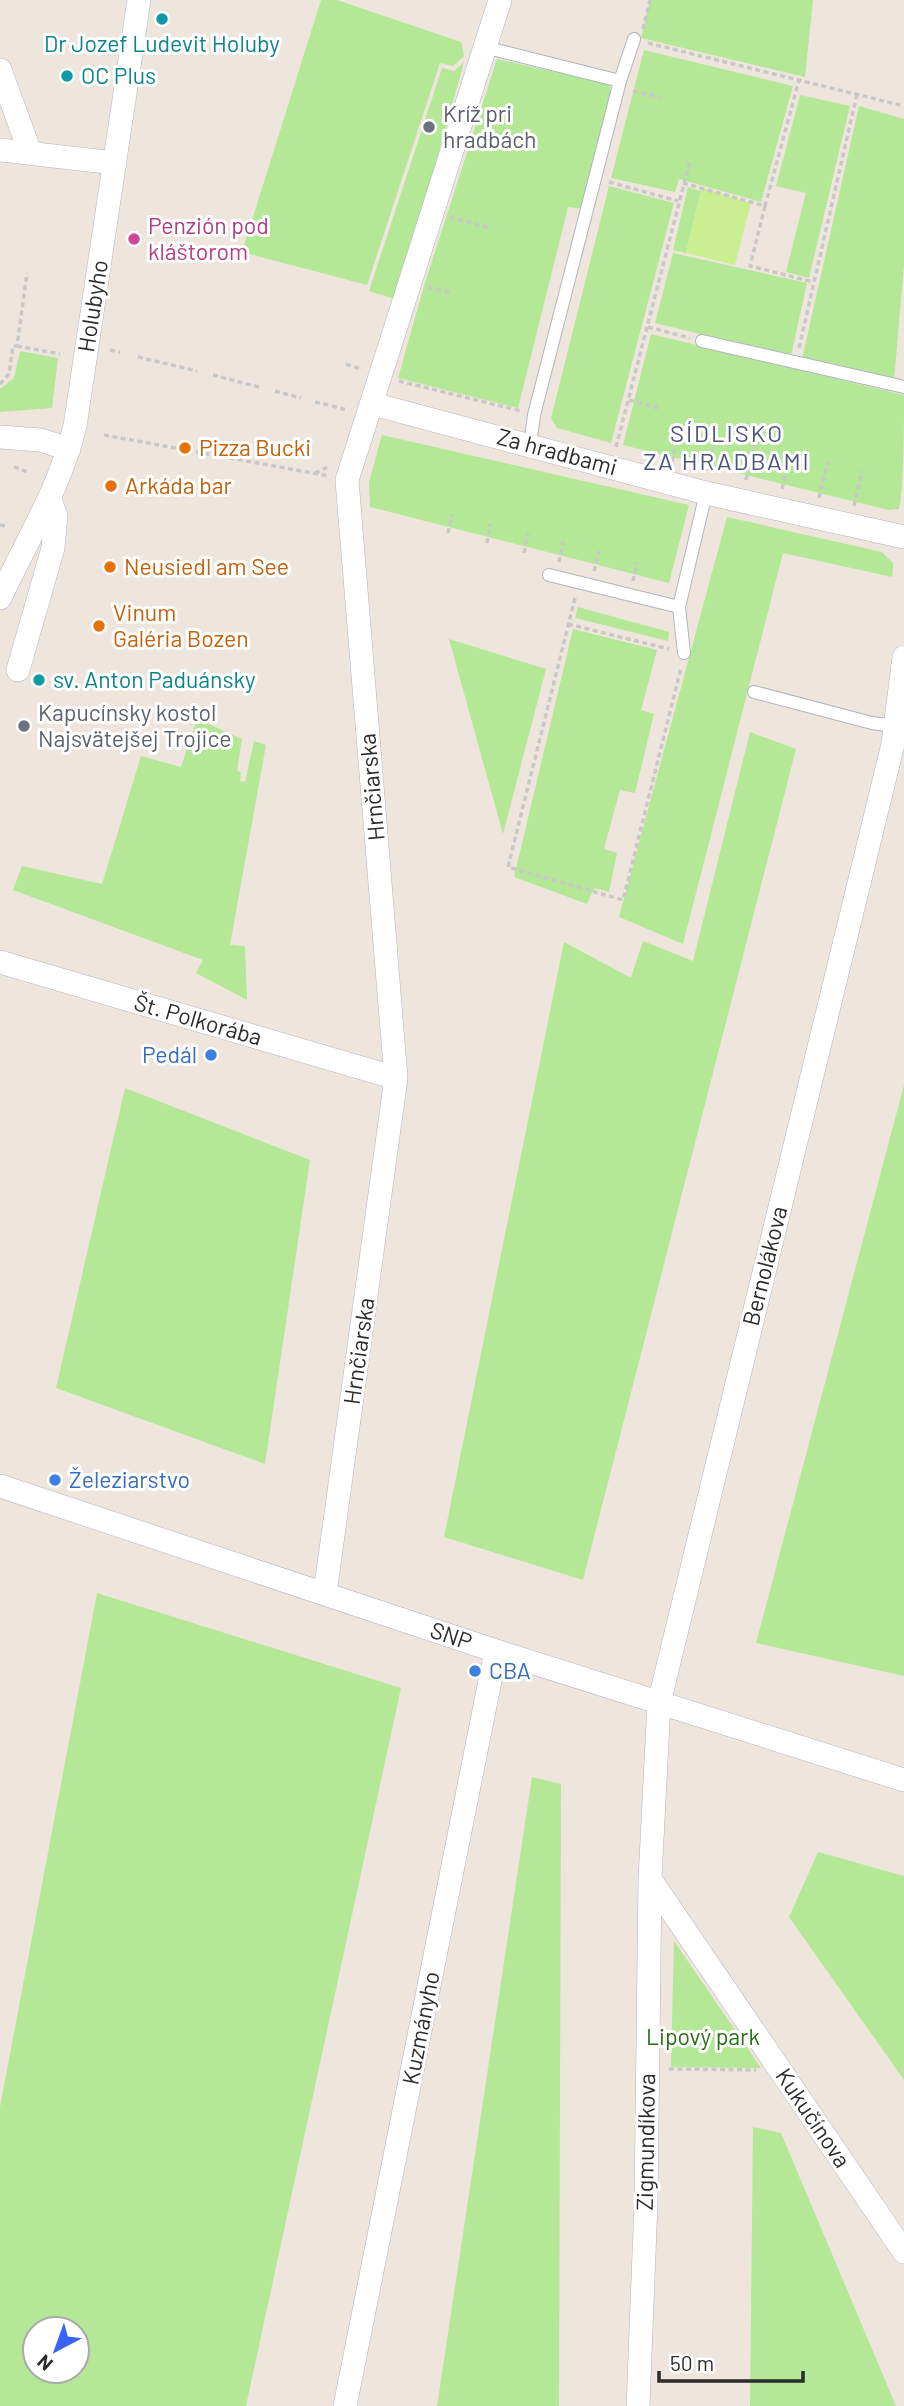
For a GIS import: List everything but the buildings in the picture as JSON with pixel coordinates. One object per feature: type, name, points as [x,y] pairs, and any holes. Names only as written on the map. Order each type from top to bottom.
[{"type":"street","name":"Holubyho","points":[[0,597],[50,500],[69,449],[116,163],[139,0]]},
{"type":"street","name":"Hrnčiarska","points":[[325,1594],[396,1078],[348,480],[500,0]]},
{"type":"street","points":[[0,70],[30,152]]},
{"type":"street","points":[[0,150],[116,163]]},
{"type":"street","name":"Za hradbami","points":[[373,404],[530,445],[707,482],[904,537]]},
{"type":"street","points":[[0,437],[40,440],[69,449]]},
{"type":"street","points":[[18,670],[53,548],[56,516],[50,500]]},
{"type":"street","name":"Bernolákova","points":[[650,1879],[659,1703],[895,726],[904,657]]},
{"type":"street","name":"Št. Polkorába","points":[[0,962],[396,1078]]},
{"type":"street","name":"SNP","points":[[0,1486],[496,1651],[904,1780]]},
{"type":"street","name":"Kuzmányho","points":[[345,2406],[496,1651]]},
{"type":"street","name":"Kukučínova","points":[[650,1879],[904,2252]]},
{"type":"street","name":"Zigmundíkova","points":[[638,2406],[646,2203],[650,1879]]},
{"type":"lane","points":[[530,445],[534,415],[624,85],[634,39]]},
{"type":"lane","points":[[484,47],[624,85]]},
{"type":"lane","points":[[702,341],[904,387]]},
{"type":"lane","points":[[684,653],[679,607],[707,482]]},
{"type":"lane","points":[[549,575],[679,607]]},
{"type":"lane","points":[[754,692],[872,723],[895,726]]},
{"type":"path","points":[[634,39],[904,106]]},
{"type":"path","points":[[799,80],[750,266],[814,282]]},
{"type":"path","points":[[624,85],[660,97]]},
{"type":"path","points":[[795,363],[857,94]]},
{"type":"path","points":[[615,449],[690,161]]},
{"type":"path","points":[[606,181],[678,201]]},
{"type":"path","points":[[683,183],[765,206]]},
{"type":"path","points":[[441,214],[490,228]]},
{"type":"path","points":[[18,346],[27,273]]},
{"type":"path","points":[[419,284],[451,293]]},
{"type":"path","points":[[648,327],[702,341]]},
{"type":"path","points":[[0,384],[9,374],[13,346],[60,354]]},
{"type":"path","points":[[110,350],[120,352]]},
{"type":"path","points":[[138,356],[197,371]]},
{"type":"path","points":[[213,375],[259,387]]},
{"type":"path","points":[[392,380],[534,415]]},
{"type":"path","points":[[275,391],[301,398]]},
{"type":"path","points":[[628,400],[658,408]]},
{"type":"path","points":[[315,401],[329,405]]},
{"type":"path","points":[[672,462],[680,425]]},
{"type":"path","points":[[707,482],[715,433]]},
{"type":"path","points":[[104,435],[338,478]]},
{"type":"path","points":[[746,480],[754,443]]},
{"type":"path","points":[[782,489],[791,453]]},
{"type":"path","points":[[819,498],[828,462]]},
{"type":"path","points":[[14,467],[29,471]]},
{"type":"path","points":[[854,506],[862,471]]},
{"type":"path","points":[[448,533],[453,514]]},
{"type":"path","points":[[487,543],[490,524]]},
{"type":"path","points":[[524,553],[528,534]]},
{"type":"path","points":[[559,562],[564,542]]},
{"type":"path","points":[[594,571],[598,551]]},
{"type":"path","points":[[633,581],[637,562]]},
{"type":"path","points":[[568,624],[684,653],[623,900],[508,867],[568,624],[579,582]]},
{"type":"path","points":[[666,2069],[765,2070]]},
{"type":"green space","points":[[321,0],[337,0],[461,42],[464,56],[453,66],[440,63],[367,285],[242,252]]},
{"type":"green space","points":[[650,0],[813,0],[805,77],[641,38]]},
{"type":"green space","points":[[644,50],[793,86],[761,202],[679,179],[675,192],[611,178]]},
{"type":"green space","points":[[497,59],[609,84],[613,97],[584,209],[568,207],[518,408],[398,378],[424,286]]},
{"type":"green space","points":[[464,62],[398,300],[369,291],[442,68],[454,71]]},
{"type":"green space","points":[[800,95],[850,106],[809,278],[786,272],[806,193],[776,186]]},
{"type":"green space","points":[[859,106],[904,119],[904,265],[894,381],[802,359]]},
{"type":"green space","points":[[609,186],[674,203],[611,443],[557,428],[551,418]]},
{"type":"green space","points":[[688,187],[701,191],[686,253],[673,250]]},
{"type":"green space","points":[[702,188],[751,203],[735,265],[686,253]]},
{"type":"green space","points":[[673,253],[807,283],[791,356],[655,323]]},
{"type":"green space","points":[[651,334],[904,395],[903,471],[899,509],[889,510],[623,445]]},
{"type":"green space","points":[[20,351],[58,358],[52,408],[0,412],[0,389],[14,378]]},
{"type":"green space","points":[[382,435],[689,505],[669,583],[370,507],[369,482]]},
{"type":"green space","points":[[727,517],[882,552],[893,563],[892,577],[783,553],[683,944],[619,917]]},
{"type":"green space","points":[[578,607],[669,632],[668,641],[575,618]]},
{"type":"green space","points":[[573,629],[657,650],[641,710],[654,714],[635,793],[620,790],[604,849],[617,853],[609,892],[594,888],[587,904],[514,877]]},
{"type":"green space","points":[[449,639],[546,669],[503,834]]},
{"type":"green space","points":[[197,719],[242,739],[237,771],[241,772],[240,781],[245,782],[254,741],[266,745],[230,945],[245,946],[247,1000],[196,973],[203,960],[13,890],[22,866],[102,884],[141,756],[181,767]]},
{"type":"green space","points":[[750,732],[796,749],[583,1580],[444,1537],[564,942],[631,978],[643,941],[693,961]]},
{"type":"green space","points":[[904,1085],[904,1676],[756,1643]]},
{"type":"green space","points":[[125,1088],[310,1160],[265,1464],[56,1388]]},
{"type":"green space","points":[[97,1593],[401,1688],[246,2406],[0,2406],[0,2107]]},
{"type":"green space","points":[[532,1777],[561,1784],[559,2406],[437,2406]]},
{"type":"green space","points":[[818,1852],[904,1876],[904,2080],[789,1917]]},
{"type":"green space","name":"Lipový park","points":[[674,1941],[761,2068],[671,2067]]},
{"type":"green space","points":[[753,2127],[781,2133],[896,2406],[750,2406]]},
{"type":"place","name":"Dr Jozef Ludevit Holuby","points":[[162,19]]},
{"type":"place","name":"OC Plus","points":[[67,76]]},
{"type":"place","name":"Kríž pri hradbách","points":[[429,127]]},
{"type":"place","name":"Penzión pod kláštorom","points":[[134,239]]},
{"type":"place","name":"Pizza Bucki","points":[[185,448]]},
{"type":"place","name":"Arkáda bar","points":[[111,486]]},
{"type":"place","name":"Neusiedl am See","points":[[110,567]]},
{"type":"place","name":"Vinum Galéria Bozen","points":[[99,626]]},
{"type":"place","name":"sv. Anton Paduánsky","points":[[39,680]]},
{"type":"place","name":"Kapucínsky kostol Najsvätejšej Trojice","points":[[24,726]]},
{"type":"place","name":"Pedál","points":[[211,1055]]},
{"type":"place","name":"Železiarstvo","points":[[55,1480]]},
{"type":"place","name":"CBA","points":[[475,1671]]},
{"type":"district","name":"SÍDLISKO ZA HRADBAMI","points":[[727,448]]}]
